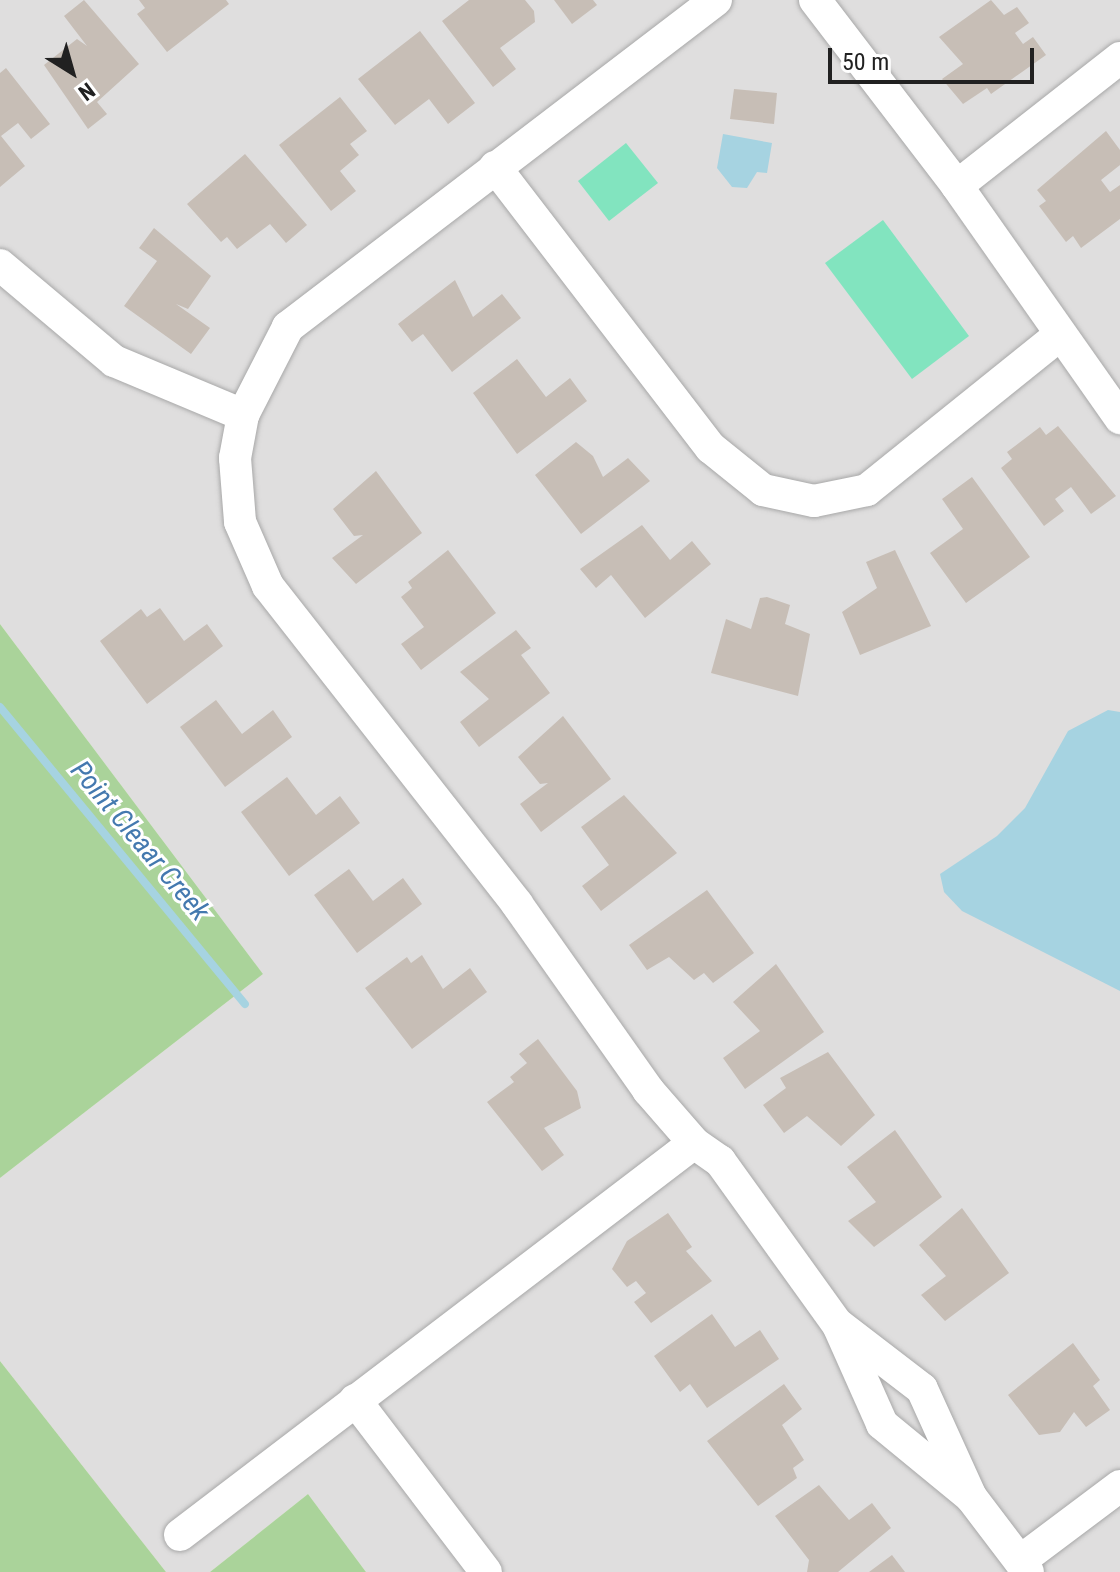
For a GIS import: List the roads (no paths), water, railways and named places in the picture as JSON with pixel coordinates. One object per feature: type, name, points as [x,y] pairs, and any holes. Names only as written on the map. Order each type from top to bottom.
[{"type":"street","points":[[716,0],[288,327],[243,415],[235,458],[240,522],[268,586],[694,1143],[720,1161],[838,1325],[890,1434],[971,1497]]},
{"type":"street","points":[[815,0],[957,186],[1057,337],[1120,418]]},
{"type":"street","points":[[957,186],[1120,58]]},
{"type":"street","points":[[495,167],[711,448],[763,490],[814,501],[867,490],[1057,337]]},
{"type":"street","points":[[0,265],[114,361],[243,415]]},
{"type":"street","points":[[180,1535],[694,1143]]},
{"type":"street","points":[[838,1325],[922,1389],[971,1497],[1024,1567],[1120,1486]]},
{"type":"street","points":[[355,1400],[486,1572]]},
{"type":"water","points":[[723,134],[772,143],[767,173],[757,172],[747,188],[732,187],[717,168]]},
{"type":"water","points":[[1108,710],[1120,712],[1120,991],[962,911],[944,892],[940,874],[997,836],[1025,808],[1068,731]]},
{"type":"waterway","name":"Point Cleaar Creek","points":[[0,707],[245,1004]]}]
